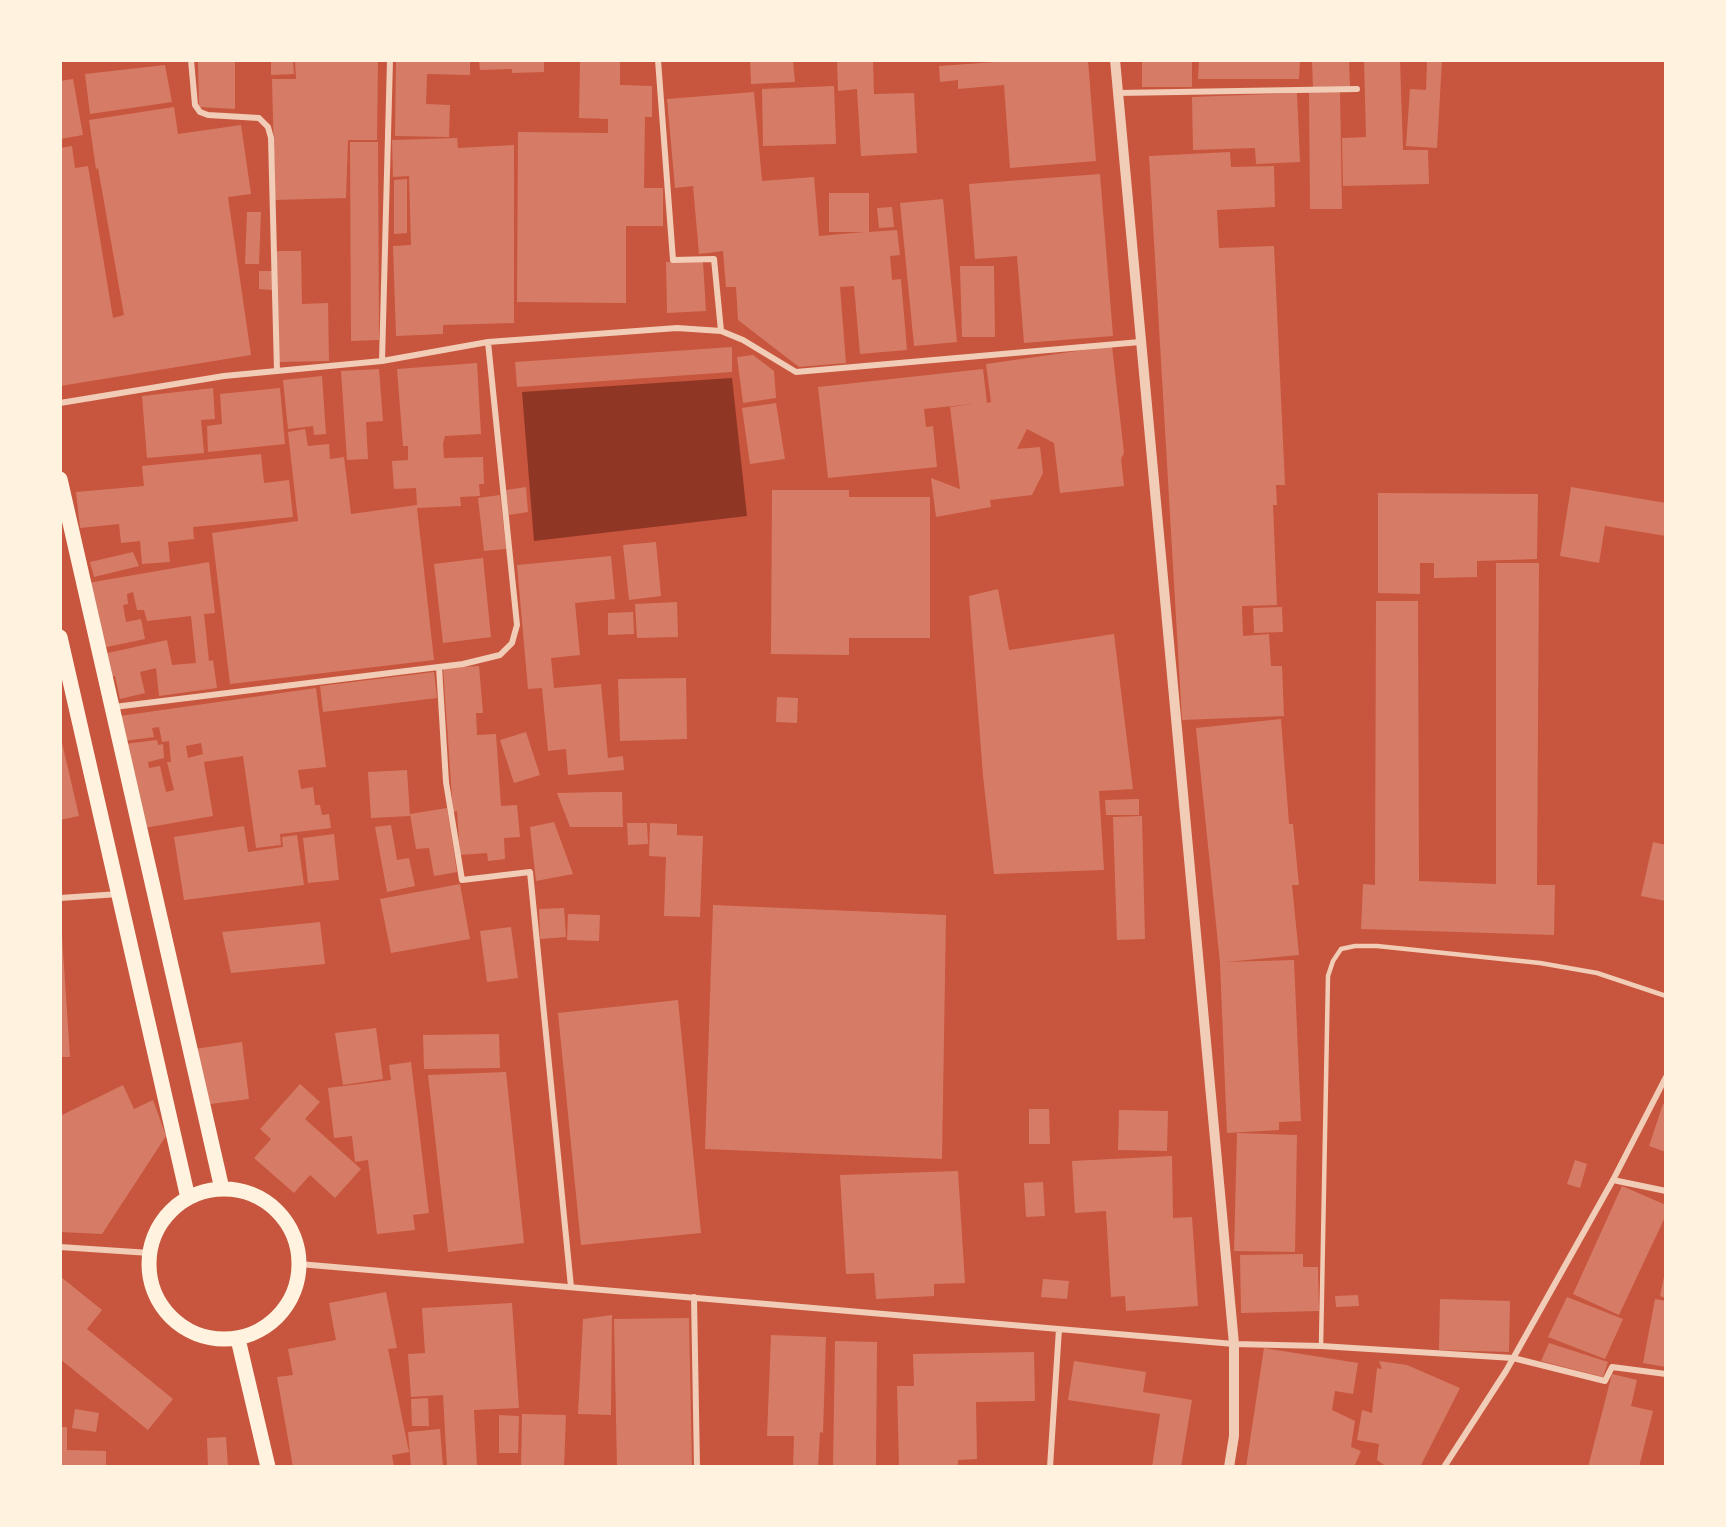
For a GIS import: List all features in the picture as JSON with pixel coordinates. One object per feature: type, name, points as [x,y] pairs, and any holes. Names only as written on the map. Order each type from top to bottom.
[{"type":"main road","points":[[60,478],[222,1189]]},
{"type":"main road","points":[[60,637],[188,1198]]},
{"type":"main road","points":[[222,1189],[242,1191],[260,1198],[276,1210],[288,1226],[297,1244],[299,1264],[297,1285],[288,1304],[275,1320],[257,1332],[238,1339],[214,1339],[191,1332],[172,1318],[158,1299],[150,1277],[150,1253],[157,1231],[170,1213],[188,1198],[222,1189]]},
{"type":"main road","points":[[238,1339],[268,1467]]},
{"type":"street","points":[[191,60],[195,105],[200,112],[208,115],[259,118],[268,127],[271,138],[277,371]]},
{"type":"street","points":[[382,361],[390,60]]},
{"type":"street","points":[[658,60],[673,260],[714,259],[721,331]]},
{"type":"street","points":[[1115,60],[1234,1344],[1234,1436],[1229,1467]]},
{"type":"street","points":[[1118,93],[1357,89]]},
{"type":"street","points":[[60,403],[224,376],[382,361],[489,342],[677,328],[721,331],[742,340],[796,372],[1140,342]]},
{"type":"street","points":[[112,707],[463,664],[500,655],[512,643],[518,625],[489,342]]},
{"type":"street","points":[[439,667],[446,782],[462,880],[530,872],[572,1287]]},
{"type":"street","points":[[60,898],[120,894]]},
{"type":"street","points":[[1444,1467],[1513,1358],[1613,1180],[1666,1077]]},
{"type":"street","points":[[1613,1180],[1666,1191]]},
{"type":"street","points":[[60,1246],[150,1253]]},
{"type":"street","points":[[299,1264],[1234,1344],[1321,1346],[1513,1358],[1605,1381],[1612,1367],[1666,1374]]},
{"type":"street","points":[[694,1297],[697,1467]]},
{"type":"street","points":[[1050,1467],[1059,1329]]},
{"type":"lane","points":[[1321,1346],[1328,976],[1333,961],[1341,950],[1355,946],[1377,946],[1540,963],[1598,973],[1666,996]]},
{"type":"shaded area","points":[[732,378],[747,516],[534,541],[522,392]]},
{"type":"building","points":[[198,60],[235,60],[235,109],[199,107]]},
{"type":"building","points":[[271,60],[293,60],[294,74],[271,75]]},
{"type":"building","points":[[295,60],[378,60],[377,140],[348,140],[346,198],[275,200],[272,79],[296,79]]},
{"type":"building","points":[[396,60],[470,60],[470,75],[427,74],[426,104],[450,105],[449,137],[395,136]]},
{"type":"building","points":[[479,60],[544,60],[544,72],[512,73],[512,69],[480,70]]},
{"type":"building","points":[[750,60],[793,60],[795,82],[751,84]]},
{"type":"building","points":[[837,60],[873,60],[874,94],[914,93],[917,153],[861,156],[857,89],[838,91]]},
{"type":"building","points":[[1024,60],[1088,60],[1096,161],[1010,168],[1004,85],[958,89],[958,80],[940,82],[939,66]]},
{"type":"building","points":[[1142,60],[1192,60],[1192,87],[1142,87]]},
{"type":"building","points":[[1199,60],[1300,60],[1299,79],[1198,79]]},
{"type":"building","points":[[1312,60],[1349,60],[1350,87],[1313,89]]},
{"type":"building","points":[[1364,60],[1400,60],[1403,150],[1428,150],[1429,184],[1343,186],[1342,138],[1366,137]]},
{"type":"building","points":[[1416,60],[1442,60],[1437,148],[1406,146],[1410,89],[1426,90],[1427,62]]},
{"type":"building","points":[[580,61],[620,62],[620,85],[652,86],[652,117],[645,117],[644,188],[663,188],[663,226],[626,226],[626,303],[517,302],[518,132],[608,133],[608,119],[579,118]]},
{"type":"building","points":[[165,65],[172,102],[90,114],[85,74]]},
{"type":"building","points":[[73,79],[83,135],[60,139],[60,81]]},
{"type":"building","points":[[834,86],[836,144],[763,146],[762,89]]},
{"type":"building","points":[[1340,90],[1342,209],[1310,209],[1309,91]]},
{"type":"building","points":[[754,92],[762,181],[814,177],[819,236],[865,232],[829,232],[829,193],[869,193],[869,232],[897,230],[900,255],[890,256],[892,280],[901,279],[907,350],[860,354],[854,286],[840,287],[846,363],[799,367],[738,320],[736,287],[726,287],[723,251],[699,254],[693,186],[675,188],[667,99]]},
{"type":"building","points":[[1297,93],[1300,162],[1256,164],[1255,148],[1193,150],[1192,97]]},
{"type":"building","points":[[174,107],[178,134],[241,125],[251,194],[228,197],[251,355],[60,386],[60,148],[72,146],[75,168],[88,166],[113,318],[124,315],[89,120]]},
{"type":"building","points":[[457,138],[458,148],[514,145],[514,323],[443,325],[443,334],[396,336],[393,246],[411,245],[409,176],[393,177],[392,140]]},
{"type":"building","points":[[350,142],[378,142],[379,340],[351,341]]},
{"type":"building","points":[[1230,152],[1231,167],[1274,166],[1275,207],[1217,210],[1219,248],[1274,246],[1285,485],[1276,485],[1277,505],[1273,505],[1277,605],[1242,606],[1243,636],[1269,634],[1271,666],[1282,666],[1284,716],[1182,720],[1149,156]]},
{"type":"building","points":[[1100,174],[1113,336],[1024,343],[1017,256],[975,259],[969,184]]},
{"type":"building","points":[[407,179],[407,233],[394,234],[394,180]]},
{"type":"building","points":[[943,199],[957,342],[914,346],[900,203]]},
{"type":"building","points":[[892,207],[894,227],[879,228],[877,208]]},
{"type":"building","points":[[247,212],[261,212],[259,264],[245,264]]},
{"type":"building","points":[[276,251],[301,251],[302,304],[328,303],[329,361],[278,362]]},
{"type":"building","points":[[666,262],[703,262],[706,311],[667,313]]},
{"type":"building","points":[[960,266],[994,266],[995,337],[962,337]]},
{"type":"building","points":[[259,271],[273,271],[272,290],[259,289]]},
{"type":"building","points":[[1112,346],[1124,453],[1121,459],[1124,486],[1060,493],[1054,443],[1027,429],[1017,449],[1040,447],[1043,473],[1032,495],[990,500],[991,507],[936,517],[931,478],[960,489],[950,407],[972,404],[924,409],[926,427],[933,426],[937,467],[828,478],[818,387],[983,369],[987,403],[991,402],[986,364]]},
{"type":"building","points":[[732,347],[732,372],[517,387],[515,362]]},
{"type":"building","points":[[753,355],[774,371],[776,398],[743,403],[737,357]]},
{"type":"building","points":[[477,363],[481,434],[445,436],[443,444],[444,458],[483,457],[484,484],[479,484],[480,496],[460,497],[461,506],[417,508],[434,660],[230,684],[212,533],[298,521],[288,432],[305,429],[308,446],[329,444],[330,459],[344,457],[351,514],[417,505],[416,488],[394,489],[392,461],[408,460],[408,446],[403,446],[397,369]]},
{"type":"building","points":[[379,369],[383,421],[366,422],[368,459],[347,460],[341,371]]},
{"type":"building","points":[[322,376],[326,434],[314,435],[313,426],[288,429],[283,380]]},
{"type":"building","points":[[213,388],[215,419],[201,420],[204,453],[147,458],[142,396]]},
{"type":"building","points":[[280,388],[285,444],[208,452],[207,426],[222,424],[220,394]]},
{"type":"building","points":[[776,403],[785,459],[750,464],[742,408]]},
{"type":"building","points":[[261,454],[264,483],[289,480],[293,517],[193,527],[194,539],[168,542],[170,562],[142,564],[140,541],[121,543],[119,524],[80,528],[76,492],[144,486],[142,466]]},
{"type":"building","points":[[526,487],[528,512],[509,515],[506,490]]},
{"type":"building","points":[[1571,487],[1666,503],[1666,536],[1605,526],[1599,563],[1560,556]]},
{"type":"building","points":[[772,490],[849,490],[849,497],[930,497],[930,638],[849,638],[849,655],[771,654]]},
{"type":"building","points":[[1378,493],[1538,494],[1537,559],[1477,561],[1477,577],[1434,578],[1434,563],[1420,563],[1420,594],[1378,593]]},
{"type":"building","points":[[500,495],[506,549],[484,551],[478,498]]},
{"type":"building","points":[[656,542],[661,596],[629,600],[623,545]]},
{"type":"building","points":[[133,552],[139,566],[94,577],[90,562]]},
{"type":"building","points":[[611,556],[615,599],[575,603],[580,655],[551,658],[554,688],[601,684],[608,758],[623,756],[624,770],[568,775],[566,749],[548,751],[542,688],[528,689],[517,565]]},
{"type":"building","points":[[483,558],[491,637],[443,643],[434,564]]},
{"type":"building","points":[[209,562],[215,613],[204,614],[209,661],[213,660],[217,688],[159,696],[156,668],[140,672],[145,693],[120,699],[115,676],[108,678],[103,654],[167,640],[172,665],[196,663],[191,616],[147,621],[144,610],[137,610],[133,592],[127,594],[128,604],[123,605],[126,622],[141,619],[145,639],[102,648],[88,583]]},
{"type":"building","points":[[1496,563],[1539,563],[1537,885],[1555,885],[1554,935],[1361,929],[1363,884],[1375,885],[1376,601],[1418,601],[1419,881],[1496,884]]},
{"type":"building","points":[[998,589],[1009,650],[1114,634],[1133,789],[1099,791],[1104,870],[994,874],[983,776],[969,596]]},
{"type":"building","points":[[677,602],[678,637],[637,638],[635,604]]},
{"type":"building","points":[[1282,607],[1283,632],[1254,633],[1253,608]]},
{"type":"building","points":[[633,612],[634,634],[608,635],[608,613]]},
{"type":"building","points":[[479,666],[483,713],[476,713],[477,735],[496,734],[501,806],[517,805],[520,837],[504,838],[505,859],[488,861],[487,853],[460,855],[457,811],[453,812],[443,668]]},
{"type":"building","points":[[434,672],[437,698],[323,712],[320,686]]},
{"type":"building","points":[[686,678],[687,739],[620,741],[618,679]]},
{"type":"building","points":[[316,688],[326,767],[298,770],[301,789],[313,787],[315,805],[320,805],[322,815],[329,814],[331,828],[280,834],[281,845],[256,848],[243,756],[204,762],[213,816],[144,828],[124,744],[157,740],[158,745],[163,744],[164,758],[148,762],[149,768],[160,766],[166,792],[174,790],[167,762],[171,762],[169,741],[162,742],[159,727],[152,728],[154,737],[124,741],[120,716]],"holes":[[[201,743],[203,754],[188,758],[186,746]]]},
{"type":"building","points":[[777,697],[798,698],[797,723],[776,722]]},
{"type":"building","points":[[1281,719],[1289,824],[1293,824],[1299,885],[1292,885],[1299,955],[1226,962],[1294,960],[1301,1121],[1279,1122],[1279,1130],[1227,1133],[1220,963],[1196,728]]},
{"type":"building","points":[[526,732],[540,775],[514,783],[500,740]]},
{"type":"building","points":[[60,734],[79,816],[60,820]]},
{"type":"building","points":[[407,770],[410,816],[371,818],[368,772]]},
{"type":"building","points":[[622,792],[623,827],[570,827],[557,793]]},
{"type":"building","points":[[1139,799],[1139,815],[1106,815],[1105,800]]},
{"type":"building","points":[[447,808],[457,872],[434,876],[429,848],[416,849],[410,814]]},
{"type":"building","points":[[1142,816],[1145,939],[1117,940],[1113,817]]},
{"type":"building","points":[[554,822],[573,874],[536,881],[530,827]]},
{"type":"building","points":[[627,823],[647,823],[648,844],[628,845]]},
{"type":"building","points":[[650,823],[677,824],[677,835],[703,836],[700,917],[664,916],[666,857],[649,856]]},
{"type":"building","points":[[391,825],[397,860],[409,858],[415,886],[387,892],[375,827]]},
{"type":"building","points":[[244,826],[248,852],[283,847],[282,837],[297,835],[304,885],[184,900],[174,837]]},
{"type":"building","points":[[334,834],[339,880],[308,883],[303,838]]},
{"type":"building","points":[[1653,842],[1666,845],[1666,901],[1641,896]]},
{"type":"building","points":[[460,884],[470,939],[391,953],[380,899]]},
{"type":"building","points":[[713,905],[946,915],[942,1159],[705,1149]]},
{"type":"building","points":[[60,906],[70,1057],[60,1057]]},
{"type":"building","points":[[564,908],[566,937],[540,939],[539,909]]},
{"type":"building","points":[[568,914],[600,915],[599,941],[567,940]]},
{"type":"building","points":[[320,922],[325,964],[231,973],[222,932]]},
{"type":"building","points":[[511,927],[518,978],[487,982],[480,931]]},
{"type":"building","points":[[678,1000],[701,1233],[581,1245],[558,1013]]},
{"type":"building","points":[[376,1028],[383,1079],[343,1085],[335,1033]]},
{"type":"building","points":[[499,1034],[500,1068],[424,1069],[423,1035]]},
{"type":"building","points":[[242,1042],[249,1099],[203,1105],[195,1049]]},
{"type":"building","points":[[411,1062],[429,1213],[413,1215],[415,1230],[377,1234],[368,1160],[355,1162],[352,1136],[334,1138],[328,1088],[391,1080],[389,1065]]},
{"type":"building","points":[[506,1072],[524,1243],[448,1252],[428,1075]]},
{"type":"building","points":[[300,1084],[320,1102],[305,1119],[361,1169],[335,1198],[310,1175],[294,1193],[254,1158],[271,1139],[260,1129]]},
{"type":"building","points":[[123,1085],[134,1109],[153,1100],[166,1136],[102,1234],[60,1232],[60,1116]]},
{"type":"building","points":[[1663,1104],[1666,1105],[1666,1152],[1649,1146]]},
{"type":"building","points":[[1029,1109],[1049,1109],[1050,1144],[1029,1144]]},
{"type":"building","points":[[1119,1110],[1168,1111],[1167,1151],[1118,1150]]},
{"type":"building","points":[[1237,1133],[1297,1135],[1295,1252],[1234,1251]]},
{"type":"building","points":[[1172,1156],[1173,1218],[1192,1217],[1198,1306],[1126,1311],[1125,1296],[1111,1297],[1106,1211],[1075,1213],[1072,1161]]},
{"type":"building","points":[[1575,1160],[1587,1164],[1580,1188],[1567,1184]]},
{"type":"building","points":[[958,1171],[965,1283],[934,1284],[934,1296],[876,1299],[874,1273],[846,1274],[840,1175]]},
{"type":"building","points":[[1043,1182],[1045,1216],[1026,1217],[1024,1183]]},
{"type":"building","points":[[1622,1186],[1666,1205],[1666,1215],[1619,1315],[1573,1294]]},
{"type":"building","points":[[1303,1254],[1303,1267],[1318,1267],[1319,1311],[1241,1313],[1240,1255]]},
{"type":"building","points":[[1666,1272],[1666,1298],[1660,1296]]},
{"type":"building","points":[[61,1277],[102,1310],[87,1329],[173,1399],[148,1430],[60,1359]]},
{"type":"building","points":[[1043,1279],[1069,1281],[1067,1299],[1041,1297]]},
{"type":"building","points":[[386,1292],[397,1348],[388,1349],[409,1452],[392,1455],[394,1467],[293,1467],[277,1377],[293,1375],[288,1349],[336,1340],[329,1303]]},
{"type":"building","points":[[1358,1295],[1359,1306],[1336,1307],[1335,1296]]},
{"type":"building","points":[[1567,1297],[1623,1319],[1605,1359],[1548,1337]]},
{"type":"building","points":[[1440,1299],[1510,1301],[1509,1352],[1439,1350]]},
{"type":"building","points":[[1655,1299],[1666,1301],[1666,1367],[1643,1363]]},
{"type":"building","points":[[512,1303],[519,1408],[474,1410],[477,1467],[447,1467],[443,1395],[411,1397],[408,1354],[425,1353],[422,1308]]},
{"type":"building","points":[[612,1315],[611,1415],[578,1414],[583,1319]]},
{"type":"building","points":[[689,1318],[692,1467],[617,1467],[614,1319]]},
{"type":"building","points":[[771,1335],[826,1337],[823,1433],[820,1432],[818,1467],[793,1467],[794,1436],[767,1436]]},
{"type":"building","points":[[835,1341],[877,1342],[876,1467],[833,1467]]},
{"type":"building","points":[[1549,1343],[1608,1362],[1603,1377],[1541,1361]]},
{"type":"building","points":[[1264,1348],[1358,1363],[1353,1394],[1335,1391],[1332,1410],[1355,1421],[1351,1447],[1361,1451],[1354,1467],[1246,1467]]},
{"type":"building","points":[[1034,1352],[1035,1401],[976,1402],[977,1459],[958,1460],[958,1467],[899,1467],[897,1386],[914,1386],[913,1354]]},
{"type":"building","points":[[1074,1361],[1146,1372],[1143,1392],[1192,1400],[1181,1467],[1152,1467],[1160,1414],[1068,1400]]},
{"type":"building","points":[[1379,1361],[1407,1365],[1460,1388],[1420,1467],[1387,1467],[1377,1460],[1379,1444],[1357,1440],[1362,1410],[1372,1413],[1377,1368],[1382,1369]]},
{"type":"building","points":[[1612,1374],[1637,1380],[1631,1406],[1653,1411],[1639,1467],[1588,1467]]},
{"type":"building","points":[[428,1398],[429,1426],[412,1426],[411,1399]]},
{"type":"building","points":[[75,1409],[99,1413],[96,1432],[72,1428]]},
{"type":"building","points":[[522,1414],[566,1415],[564,1467],[521,1467]]},
{"type":"building","points":[[499,1415],[519,1416],[518,1453],[499,1453]]},
{"type":"building","points":[[60,1427],[67,1427],[67,1450],[106,1451],[106,1467],[60,1467]]},
{"type":"building","points":[[440,1429],[443,1467],[411,1467],[408,1432]]},
{"type":"building","points":[[226,1437],[228,1467],[208,1467],[207,1438]]}]
